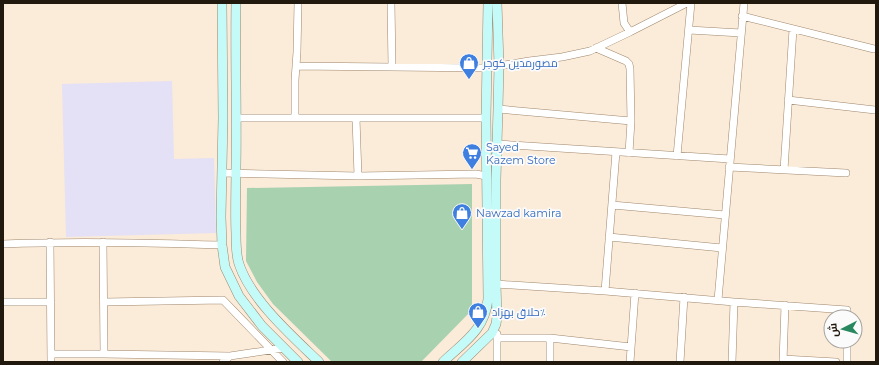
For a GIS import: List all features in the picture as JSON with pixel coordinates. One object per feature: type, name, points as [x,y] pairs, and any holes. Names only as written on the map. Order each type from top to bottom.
[{"type":"main road","points":[[222,3],[223,118],[221,217],[225,268],[239,296],[262,326],[298,362]]},
{"type":"main road","points":[[236,3],[237,118],[235,217],[238,263],[251,289],[273,316],[319,362]]},
{"type":"main road","points":[[443,362],[478,329],[488,308],[486,118],[488,3]]},
{"type":"main road","points":[[462,362],[492,333],[497,317],[496,179],[499,65],[497,3]]},
{"type":"street","points":[[295,118],[298,3]]},
{"type":"street","points":[[391,3],[392,67]]},
{"type":"street","points":[[622,3],[624,23],[630,32]]},
{"type":"street","points":[[296,66],[487,68],[499,65],[562,57],[590,51],[687,3]]},
{"type":"street","points":[[677,156],[691,3]]},
{"type":"street","points":[[718,300],[744,3]]},
{"type":"street","points":[[742,16],[874,50]]},
{"type":"street","points":[[784,170],[793,29]]},
{"type":"street","points":[[689,30],[741,33]]},
{"type":"street","points":[[596,48],[626,61],[629,64],[631,120],[629,153]]},
{"type":"street","points":[[788,100],[875,110]]},
{"type":"street","points":[[498,109],[631,120]]},
{"type":"street","points":[[237,118],[486,118]]},
{"type":"street","points":[[356,118],[358,176]]},
{"type":"street","points":[[497,144],[677,156],[784,170],[846,173]]},
{"type":"street","points":[[605,291],[616,152]]},
{"type":"street","points":[[222,173],[358,176],[476,174],[486,176]]},
{"type":"street","points":[[612,205],[725,215]]},
{"type":"street","points":[[609,237],[722,248]]},
{"type":"street","points":[[50,242],[51,362]]},
{"type":"street","points":[[103,242],[104,354]]},
{"type":"street","points":[[3,244],[103,242],[222,245]]},
{"type":"street","points":[[496,284],[635,293],[835,309]]},
{"type":"street","points":[[630,362],[635,293]]},
{"type":"street","points":[[680,362],[684,297]]},
{"type":"street","points":[[104,302],[223,300],[283,362]]},
{"type":"street","points":[[3,302],[51,302]]},
{"type":"street","points":[[732,362],[734,302]]},
{"type":"street","points":[[785,305],[783,361],[836,362]]},
{"type":"street","points":[[496,324],[497,362]]},
{"type":"street","points":[[497,338],[550,338],[631,347]]},
{"type":"street","points":[[550,338],[550,362]]},
{"type":"street","points":[[51,354],[104,354],[134,358],[230,356],[284,348]]},
{"type":"street","points":[[847,349],[847,362]]},
{"type":"street","points":[[223,362],[230,356]]},
{"type":"shaded area","points":[[172,81],[174,159],[214,158],[216,233],[66,237],[62,84]]},
{"type":"green space","points":[[472,184],[472,310],[421,362],[332,362],[273,304],[257,282],[246,261],[247,188]]},
{"type":"place","name":"مصورمدین كوجر","points":[[469,80]]},
{"type":"place","name":"Sayed Kazem Store","points":[[472,170]]},
{"type":"place","name":"Nawzad kamira","points":[[462,230]]},
{"type":"place","name":"حلاق بهزاد٪","points":[[478,329]]}]
